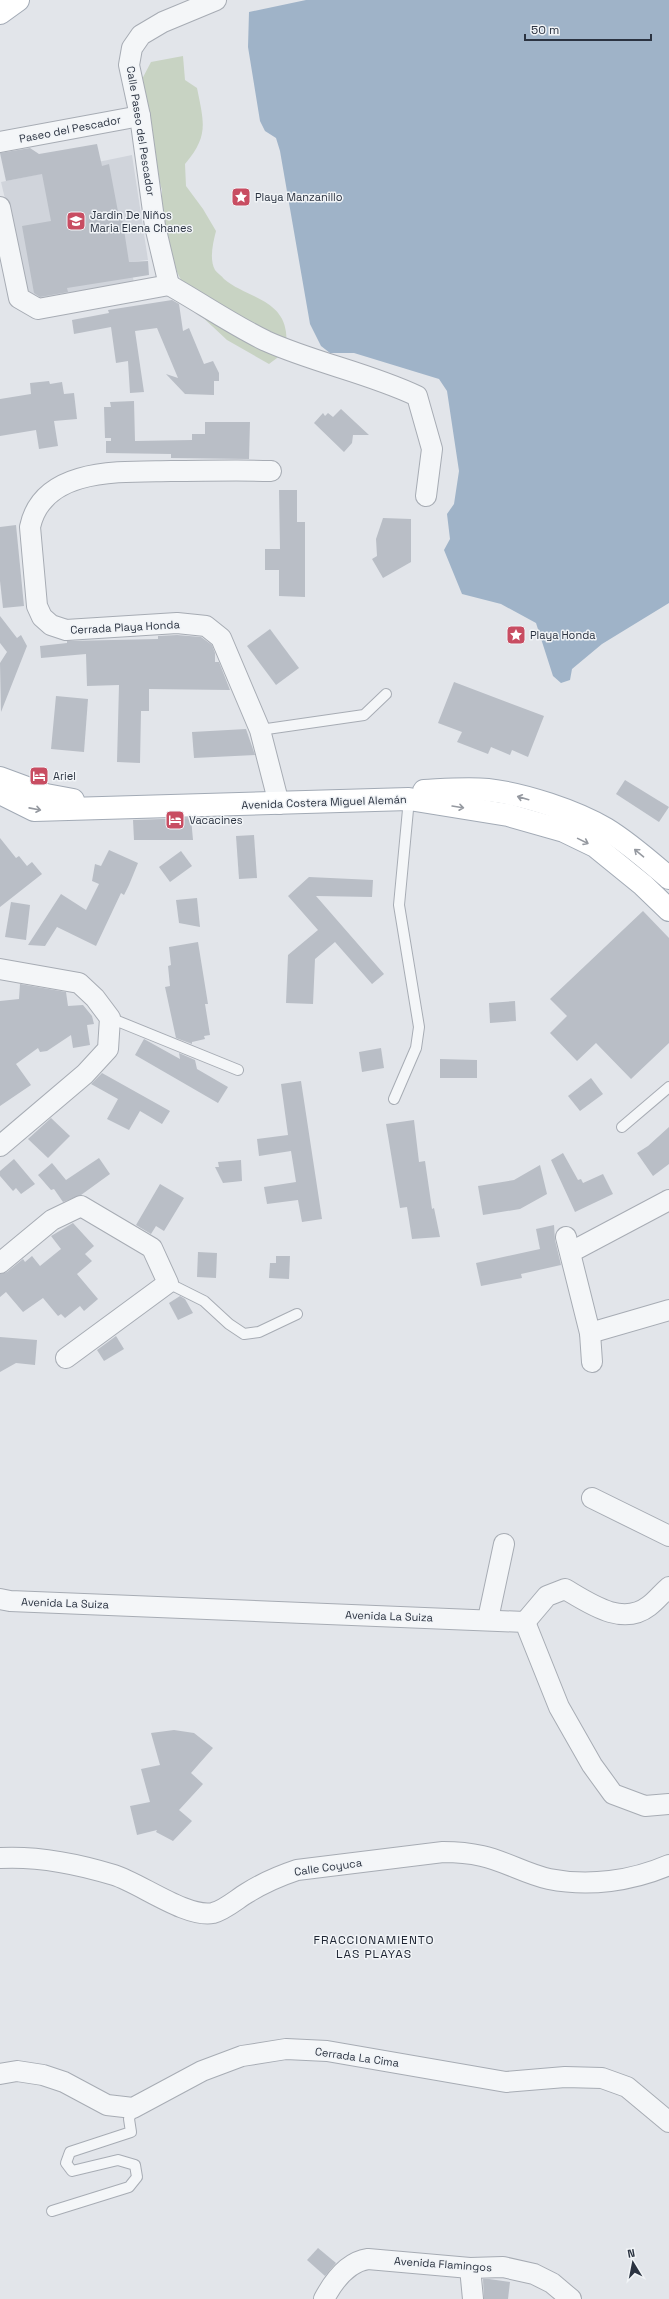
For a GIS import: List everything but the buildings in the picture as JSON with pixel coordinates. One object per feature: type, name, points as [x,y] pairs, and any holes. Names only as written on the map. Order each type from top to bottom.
[{"type":"main road","points":[[0,13],[18,0]]},
{"type":"main road","name":"Avenida Costera Miguel Alemán","points":[[0,778],[46,795],[71,800],[278,798],[409,799],[508,816],[564,831],[595,846],[644,885],[669,910]]},
{"type":"main road","name":"Avenida Costera Miguel Alemán","points":[[0,793],[34,810],[459,790],[488,790],[507,793],[559,808],[605,829],[634,848],[669,878]]},
{"type":"street","name":"Calle Paseo del Pescador","points":[[169,285],[155,226],[140,116],[129,65],[132,48],[141,35],[163,22],[216,0]]},
{"type":"street","name":"Paseo del Pescador","points":[[0,142],[140,116]]},
{"type":"street","points":[[0,207],[19,298],[38,309],[169,285],[265,340],[331,366],[402,389],[417,396],[432,449],[426,496]]},
{"type":"street","name":"Cerrada Playa Honda","points":[[271,471],[102,473],[69,483],[50,494],[33,514],[30,527],[37,606],[42,617],[51,625],[66,630],[177,623],[206,626],[221,638],[260,730],[278,798]]},
{"type":"street","points":[[0,969],[79,983],[96,998],[110,1018],[108,1049],[85,1074],[0,1146]]},
{"type":"street","points":[[592,1362],[590,1333],[568,1244],[669,1200]]},
{"type":"street","points":[[0,1263],[52,1220],[82,1206],[152,1248],[168,1283],[66,1358]]},
{"type":"street","points":[[590,1333],[669,1310]]},
{"type":"street","points":[[592,1498],[669,1536]]},
{"type":"street","points":[[488,1618],[504,1544]]},
{"type":"street","points":[[669,1587],[648,1607],[633,1613],[615,1615],[565,1589],[547,1596],[525,1622],[559,1707],[592,1765],[612,1794],[645,1806],[669,1804]]},
{"type":"street","name":"Avenida La Suiza","points":[[0,1599],[10,1601],[488,1618],[525,1622]]},
{"type":"street","name":"Calle Coyuca","points":[[0,1858],[18,1857],[47,1861],[116,1875],[177,1904],[198,1911],[213,1913],[276,1877],[297,1870],[443,1852],[462,1852],[483,1856],[549,1878],[579,1882],[634,1878],[669,1865]]},
{"type":"street","name":"Cerrada La Cima","points":[[132,2108],[202,2071],[242,2056],[286,2050],[327,2051],[506,2082],[565,2077],[602,2078],[627,2087],[669,2122]]},
{"type":"street","points":[[0,2074],[17,2071],[43,2075],[64,2082],[107,2105],[132,2108]]},
{"type":"street","name":"Avenida Flamingos","points":[[324,2299],[332,2284],[359,2260],[368,2259],[470,2268],[503,2267],[534,2274],[552,2283],[571,2299]]},
{"type":"street","points":[[470,2268],[473,2299]]},
{"type":"lane","points":[[260,730],[364,715],[386,694]]},
{"type":"lane","points":[[394,1100],[416,1048],[419,1027],[399,905],[409,799]]},
{"type":"lane","points":[[110,1018],[238,1070]]},
{"type":"lane","points":[[622,1127],[669,1087]]},
{"type":"lane","points":[[168,1283],[204,1301],[229,1324],[244,1334],[259,1332],[297,1314]]},
{"type":"lane","points":[[52,2211],[128,2188],[137,2177],[135,2165],[118,2160],[72,2171],[66,2163],[70,2152],[131,2132],[129,2119],[132,2108]]},
{"type":"shaded area","name":"Jardin De Niños Maria Elena Chanes","points":[[132,155],[148,260],[129,262],[135,286],[39,305],[29,299],[1,182]]},
{"type":"green space","points":[[183,56],[185,80],[197,88],[203,120],[203,129],[198,145],[185,164],[186,186],[203,209],[216,231],[212,256],[215,270],[233,285],[270,305],[278,312],[283,321],[286,332],[285,348],[278,357],[269,364],[227,340],[197,312],[177,272],[162,221],[162,190],[152,155],[140,83],[151,62]]},
{"type":"water","points":[[306,0],[669,0],[669,603],[602,644],[572,669],[570,680],[561,683],[553,676],[536,623],[501,604],[462,594],[444,550],[450,539],[447,514],[454,504],[459,471],[447,391],[439,379],[354,353],[330,353],[321,346],[310,324],[280,151],[276,138],[265,131],[260,121],[248,47],[249,12]]},
{"type":"place","name":"Playa Manzanillo","points":[[241,197]]},
{"type":"place","name":"Jardin De Niños Maria Elena Chanes","points":[[76,221]]},
{"type":"place","name":"Playa Honda","points":[[516,635]]},
{"type":"place","name":"Ariel","points":[[39,776]]},
{"type":"place","name":"Vacacines","points":[[175,820]]},
{"type":"district","name":"FRACCIONAMIENTO LAS PLAYAS","points":[[374,1947]]}]
